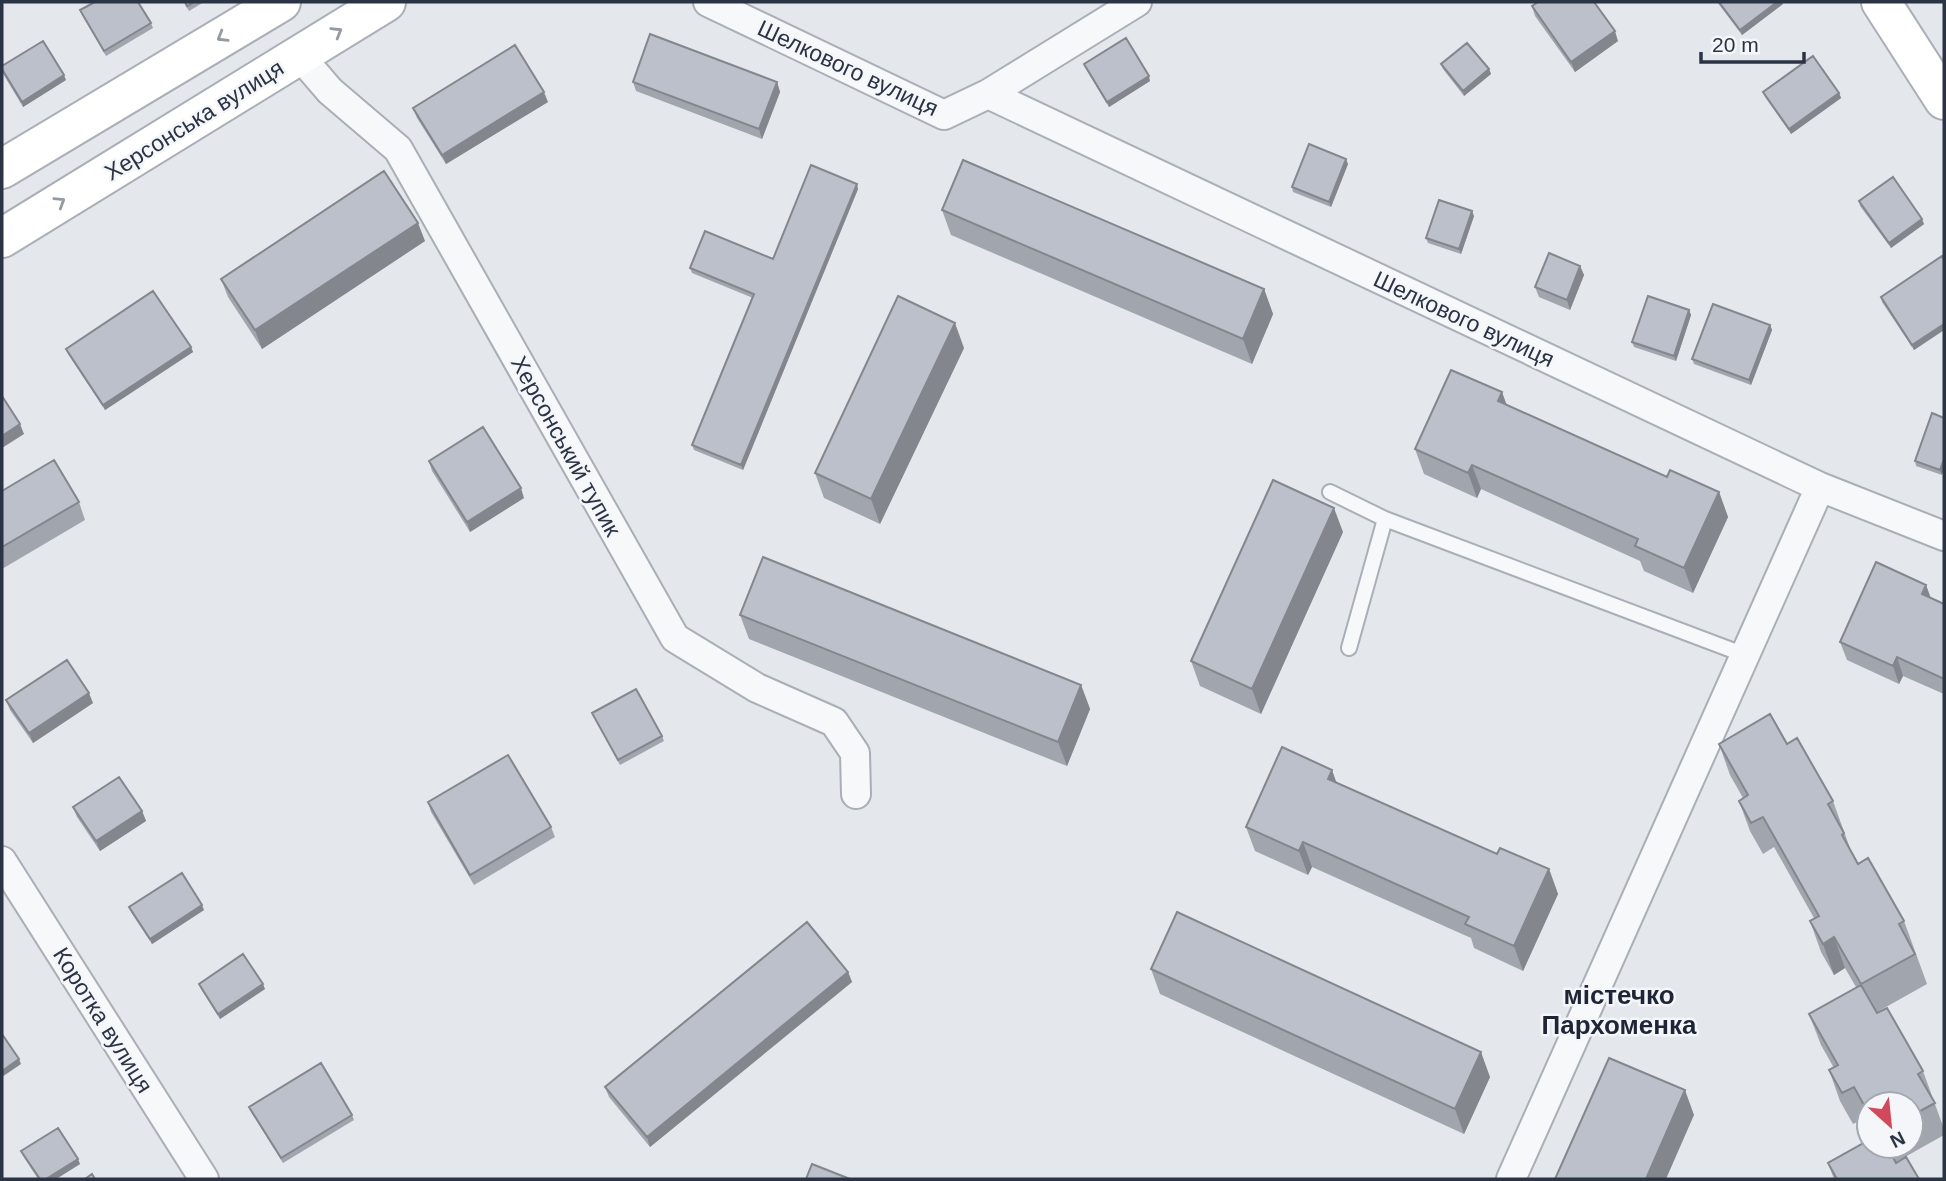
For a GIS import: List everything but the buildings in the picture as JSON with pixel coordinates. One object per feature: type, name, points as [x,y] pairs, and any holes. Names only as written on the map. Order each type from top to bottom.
[{"type":"street","points":[[2,169],[281,2]]},
{"type":"street","name":"Херсонська вулиця","points":[[2,238],[386,2]]},
{"type":"street","name":"Шелкового вулиця","points":[[708,2],[944,115],[988,94],[1137,2]]},
{"type":"street","points":[[1881,2],[1944,100]]},
{"type":"street","name":"Херсонський тупик","points":[[299,55],[330,91],[398,149],[675,638],[757,688],[834,722],[855,753],[856,794]]},
{"type":"street","name":"Шелкового вулиця","points":[[988,94],[1820,487],[1944,536]]},
{"type":"street","points":[[1511,1179],[1820,487]]},
{"type":"street","name":"Коротка вулиця","points":[[2,861],[204,1179]]},
{"type":"lane","points":[[1330,492],[1385,519],[1745,655]]},
{"type":"lane","points":[[1349,648],[1385,519]]},
{"type":"district","name":"містечко Пархоменка","points":[[1619,1010]]}]
